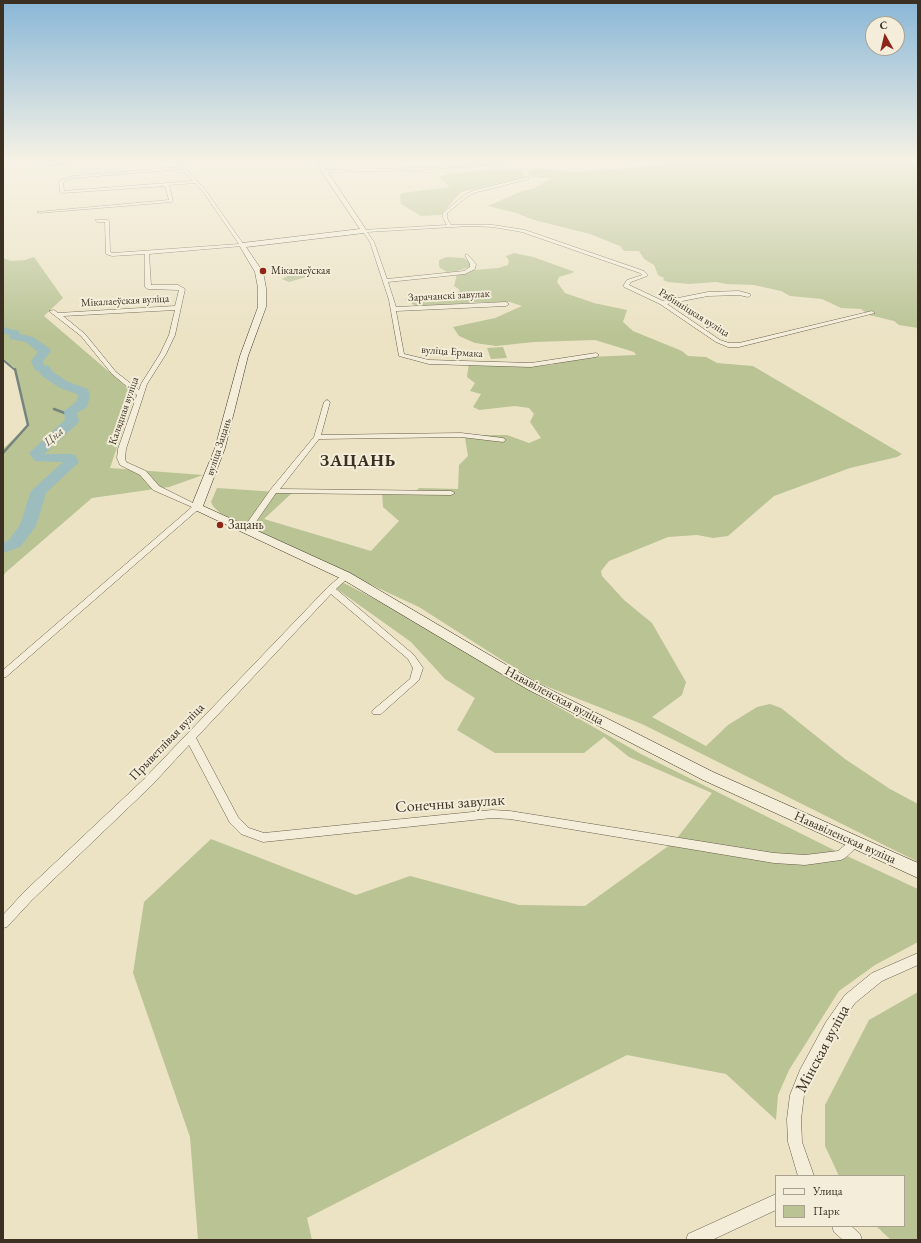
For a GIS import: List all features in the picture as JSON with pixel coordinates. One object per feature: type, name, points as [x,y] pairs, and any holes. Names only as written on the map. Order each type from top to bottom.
[{"type":"street","name":"вуліца Зацань","points":[[3,675],[197,507],[220,448],[244,356],[262,307],[262,288],[259,272],[225,218]]},
{"type":"street","name":"вуліца Ермака","points":[[355,218],[372,242],[386,281],[394,309],[401,355],[424,362],[531,365],[596,355]]},
{"type":"street","points":[[445,218],[450,226]]},
{"type":"street","points":[[96,222],[107,221],[110,254],[147,253],[242,245],[364,231]]},
{"type":"street","name":"Рабінніцкая вуліца","points":[[364,231],[483,225],[512,228],[630,267],[645,275],[629,281],[626,286],[662,303],[718,341],[733,346],[872,313]]},
{"type":"street","name":"Мікалаеўская вуліца","points":[[140,394],[114,372],[83,335],[55,313],[177,308],[180,287],[148,287],[147,253]]},
{"type":"street","points":[[386,281],[464,272],[473,268],[473,264],[467,255]]},
{"type":"street","points":[[662,303],[708,294],[739,292],[748,295]]},
{"type":"street","name":"Зарачанскі завулак","points":[[394,309],[506,304]]},
{"type":"street","name":"Калядная вуліца","points":[[177,308],[172,335],[163,354],[149,374],[140,394],[122,449],[123,463],[143,473],[156,488],[197,507]]},
{"type":"street","points":[[246,530],[274,491],[318,437],[326,402]]},
{"type":"street","points":[[318,437],[460,435],[503,440]]},
{"type":"street","points":[[274,491],[451,493]]},
{"type":"street","name":"Нававіленская вуліца","points":[[197,507],[346,576],[532,686],[708,776],[918,871]]},
{"type":"street","name":"Прыветлівая вуліца","points":[[3,923],[28,896],[191,738],[331,589],[346,576]]},
{"type":"street","points":[[331,589],[411,657],[418,668],[414,680],[377,712]]},
{"type":"street","name":"Сонечны завулак","points":[[191,738],[234,820],[245,831],[263,838],[492,814],[510,815],[774,858],[805,860],[835,856],[840,855],[855,842]]},
{"type":"street","name":"Мінская вуліца","points":[[806,1175],[795,1142],[794,1119],[797,1096],[805,1075],[831,1026],[850,999],[877,977],[918,959]]},
{"type":"street","points":[[694,1240],[775,1202]]},
{"type":"street","points":[[841,1227],[854,1240]]},
{"type":"green space","points":[[529,218],[918,218],[918,328],[899,325],[894,321],[869,315],[861,309],[841,308],[822,299],[790,296],[781,291],[754,285],[726,284],[716,282],[689,284],[668,282],[663,280],[664,278],[658,275],[654,265],[644,259],[639,251],[624,251],[620,246],[590,234]]},
{"type":"green space","points":[[514,253],[533,257],[575,272],[559,277],[557,282],[565,293],[594,303],[627,310],[623,322],[633,331],[682,351],[688,356],[706,357],[717,363],[753,366],[902,454],[897,457],[850,468],[774,496],[728,536],[713,538],[697,535],[668,537],[609,561],[601,571],[602,576],[624,600],[652,623],[686,682],[682,695],[652,717],[706,746],[728,725],[757,707],[770,704],[781,708],[845,759],[890,789],[918,804],[918,862],[642,724],[538,683],[419,607],[249,528],[220,513],[213,506],[211,502],[217,488],[292,493],[264,519],[371,551],[399,521],[383,507],[382,493],[414,493],[419,488],[458,489],[459,465],[468,456],[465,438],[454,435],[507,435],[529,443],[541,438],[530,422],[534,414],[529,408],[515,406],[479,410],[473,407],[481,394],[470,391],[475,383],[467,377],[469,363],[526,366],[552,365],[562,358],[636,355],[634,352],[595,340],[534,342],[496,346],[475,343],[459,336],[453,327],[495,318],[522,306],[510,302],[481,302],[417,307],[405,299],[455,295],[460,290],[454,286],[457,274],[474,270],[498,268],[508,265],[509,261],[506,256]]},
{"type":"green space","points":[[34,257],[63,298],[44,316],[135,394],[110,468],[203,475],[169,487],[92,498],[5,573],[3,578],[3,449],[28,425],[15,368],[3,360],[3,258],[11,261],[25,260]]},
{"type":"green space","points":[[447,257],[464,258],[471,263],[470,267],[447,272],[440,268],[439,260]]},
{"type":"green space","points":[[308,272],[313,275],[289,282],[282,279],[289,275]]},
{"type":"green space","points":[[503,347],[507,358],[491,359],[487,348]]},
{"type":"green space","points":[[340,581],[406,615],[530,691],[641,754],[832,849],[918,889],[918,942],[875,965],[839,991],[789,1070],[778,1095],[776,1120],[726,1074],[627,1055],[307,1218],[312,1240],[198,1240],[190,1137],[133,973],[144,902],[211,839],[356,895],[410,876],[519,905],[585,906],[674,842],[712,793],[629,757],[604,737],[584,753],[495,753],[457,730],[475,698],[445,679],[411,642],[334,587]]},
{"type":"green space","points":[[918,992],[918,1240],[891,1240],[877,1227],[905,1227],[905,1175],[839,1175],[825,1146],[825,1105],[869,1020]]},
{"type":"waterway","name":"Цна","points":[[3,330],[15,333],[14,337],[29,339],[45,351],[37,361],[39,367],[45,369],[46,373],[64,385],[83,392],[84,396],[82,404],[71,411],[70,415],[72,421],[36,453],[40,458],[70,458],[72,462],[39,491],[28,526],[14,544],[3,548]]},
{"type":"waterway","points":[[3,360],[15,370]]},
{"type":"waterway","points":[[3,453],[28,425],[15,369]]},
{"type":"waterway","points":[[54,409],[70,415]]},
{"type":"place","name":"Мікалаеўская","points":[[263,271]]},
{"type":"place","name":"Зацань","points":[[220,525]]},
{"type":"district","name":"ЗАЦАНЬ","points":[[358,461]]}]
